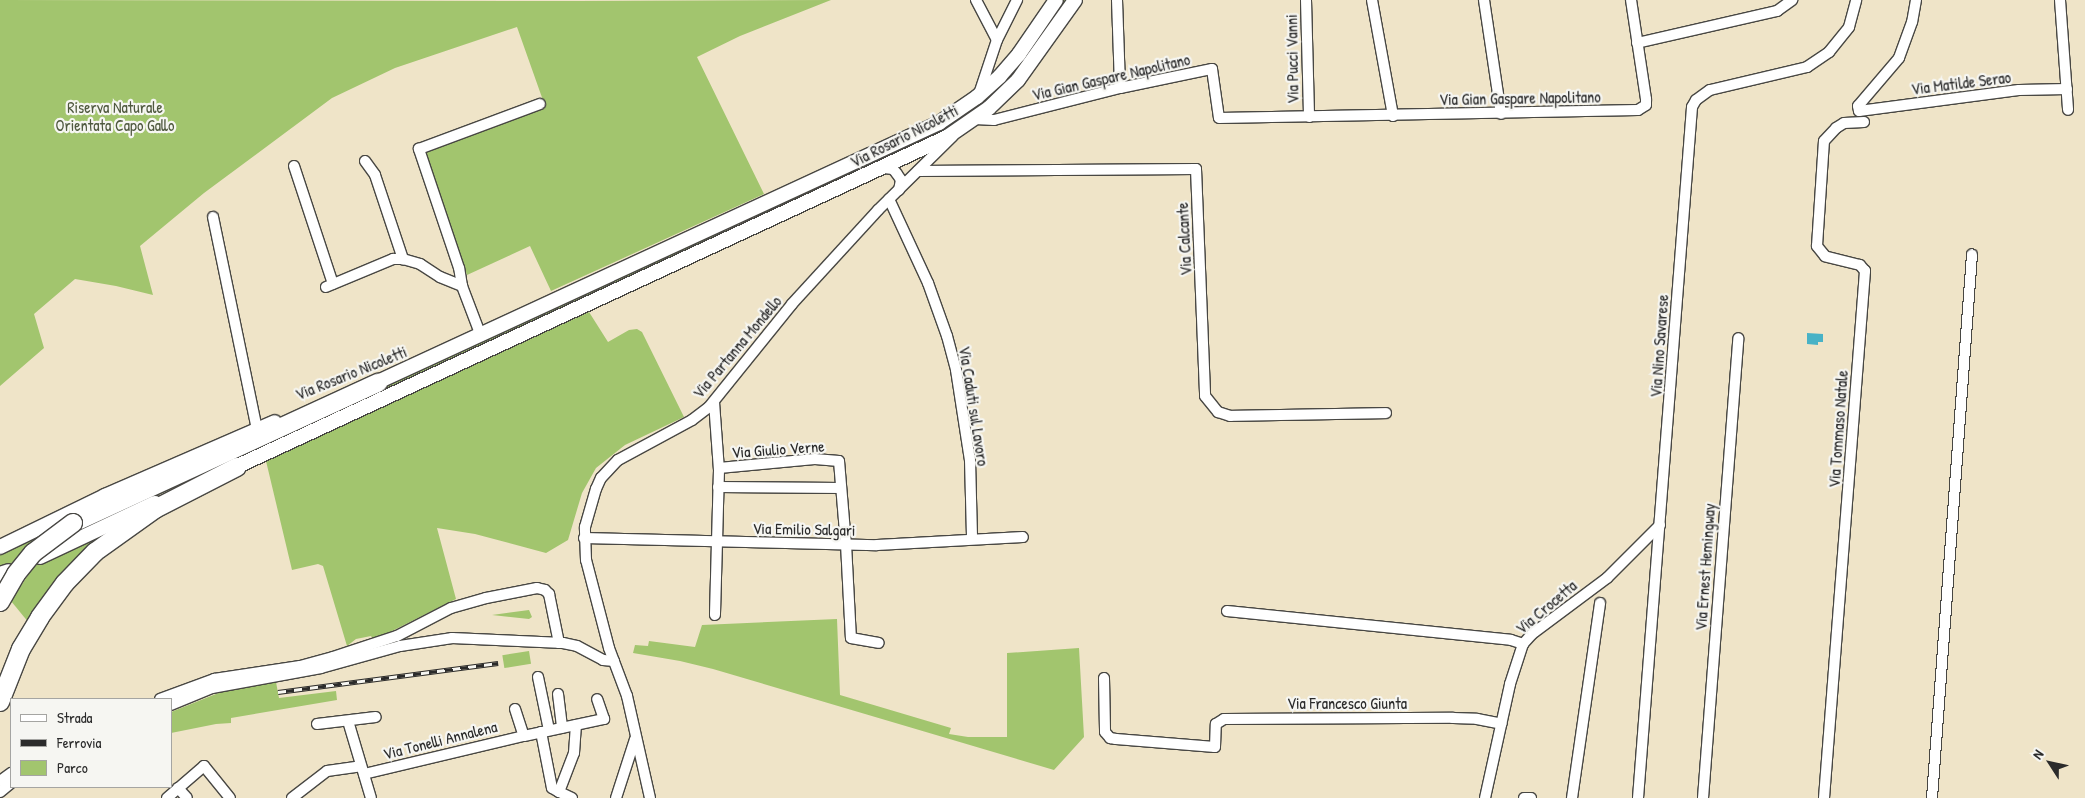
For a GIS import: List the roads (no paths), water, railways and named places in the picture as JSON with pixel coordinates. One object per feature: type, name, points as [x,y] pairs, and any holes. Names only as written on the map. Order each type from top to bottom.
[{"type":"highway","points":[[0,602],[16,574],[33,553],[73,523],[378,383]]},
{"type":"highway","points":[[0,702],[14,664],[30,632],[52,599],[81,565],[134,522],[188,491],[237,467]]},
{"type":"main road","name":"Via Rosario Nicoletti","points":[[0,547],[54,519],[257,429],[378,383],[932,127],[977,97],[1010,65],[1056,0]]},
{"type":"main road","name":"Via Rosario Nicoletti","points":[[40,557],[884,168],[961,129],[1002,96],[1025,71],[1075,0]]},
{"type":"main road","points":[[759,207],[750,217],[753,223],[761,225]]},
{"type":"main road","points":[[713,228],[728,225],[732,228],[728,237],[720,243]]},
{"type":"street","points":[[976,0],[998,40]]},
{"type":"street","points":[[977,97],[998,40],[1017,0]]},
{"type":"street","points":[[1118,0],[1120,88]]},
{"type":"street","name":"Via Pucci Vanni","points":[[1306,0],[1309,117]]},
{"type":"street","points":[[1372,0],[1393,116]]},
{"type":"street","points":[[1484,0],[1502,114]]},
{"type":"street","points":[[1631,0],[1637,43],[1777,11],[1792,0]]},
{"type":"street","name":"Via Nino Savarese","points":[[1638,798],[1692,107],[1702,94],[1710,90],[1807,67],[1829,52],[1849,27],[1856,0]]},
{"type":"street","points":[[1862,117],[1858,107],[1899,58],[1908,38],[1916,0]]},
{"type":"street","points":[[2060,0],[2068,110]]},
{"type":"street","name":"Via Gian Gaspare Napolitano","points":[[975,118],[987,120],[1002,118],[1120,88],[1212,69],[1219,118],[1638,110],[1646,105],[1646,99],[1637,43]]},
{"type":"street","name":"Via Matilde Serao","points":[[1862,117],[2020,90],[2067,89]]},
{"type":"street","points":[[481,336],[462,286],[459,268],[419,148],[540,104]]},
{"type":"street","name":"Via Tommaso Natale","points":[[1824,798],[1865,271],[1860,265],[1825,256],[1817,246],[1824,142],[1836,128],[1862,117]]},
{"type":"street","name":"Via Partanna Mondello","points":[[650,798],[627,696],[608,648],[590,581],[584,538],[590,501],[601,478],[610,468],[632,452],[692,420],[714,402],[792,304],[889,199],[961,129]]},
{"type":"street","points":[[365,161],[375,175],[403,258]]},
{"type":"street","points":[[294,166],[330,286],[393,259],[403,258],[420,264],[440,277],[462,286]]},
{"type":"street","points":[[884,168],[893,169],[897,174],[900,180],[899,190]]},
{"type":"street","name":"Via Calcante","points":[[918,171],[1196,169],[1205,396],[1218,412],[1230,416],[1386,413]]},
{"type":"street","name":"Via Caduti sul Lavoro","points":[[889,199],[928,283],[947,336],[956,370],[970,460],[972,539]]},
{"type":"street","points":[[213,217],[257,429]]},
{"type":"street","points":[[1932,798],[1972,254]]},
{"type":"street","name":"Via Ernest Hemingway","points":[[1703,798],[1738,338]]},
{"type":"street","points":[[714,402],[718,468],[716,615]]},
{"type":"street","name":"Via Giulio Verne","points":[[718,468],[815,459],[839,461],[841,488]]},
{"type":"street","points":[[718,487],[841,488],[846,544],[850,638],[879,643]]},
{"type":"street","name":"Via Crocetta","points":[[1485,798],[1522,644],[1539,628],[1607,578],[1660,525]]},
{"type":"street","name":"Via Emilio Salgari","points":[[584,538],[717,543],[846,544],[1023,537]]},
{"type":"street","points":[[163,698],[214,679],[306,665],[397,636],[450,608],[486,598],[537,588],[545,590],[550,594],[559,643]]},
{"type":"street","name":"Via Crocetta","points":[[1572,798],[1600,603]]},
{"type":"street","points":[[1226,610],[1511,640],[1522,644]]},
{"type":"street","points":[[172,705],[212,688],[321,668],[375,652],[426,641],[464,637],[559,643],[595,652],[608,648]]},
{"type":"street","points":[[589,651],[603,660],[614,661]]},
{"type":"street","points":[[538,677],[552,788],[572,798]]},
{"type":"street","name":"Via Francesco Giunta","points":[[1104,678],[1104,726],[1110,738],[1215,747],[1216,724],[1224,719],[1453,718],[1477,719],[1502,724]]},
{"type":"street","points":[[558,694],[562,728]]},
{"type":"street","name":"Via Tonelli Annalena","points":[[292,798],[327,771],[362,770],[604,720],[597,699]]},
{"type":"street","points":[[514,709],[524,736]]},
{"type":"street","points":[[317,724],[376,717]]},
{"type":"street","points":[[348,721],[371,798]]},
{"type":"street","points":[[559,792],[574,753],[576,725]]},
{"type":"street","points":[[616,798],[636,736]]},
{"type":"street","points":[[168,798],[204,766],[230,798]]},
{"type":"street","points":[[0,792],[10,784]]},
{"type":"street","points":[[178,788],[187,798]]},
{"type":"street","points":[[1524,798],[1530,798]]},
{"type":"water","points":[[1807,333],[1823,334],[1823,342],[1818,342],[1818,345],[1807,344]]},
{"type":"railway","points":[[278,692],[498,663]]},
{"type":"park label","name":"Riserva Naturale Orientata Capo Gallo","points":[[115,116]]}]
